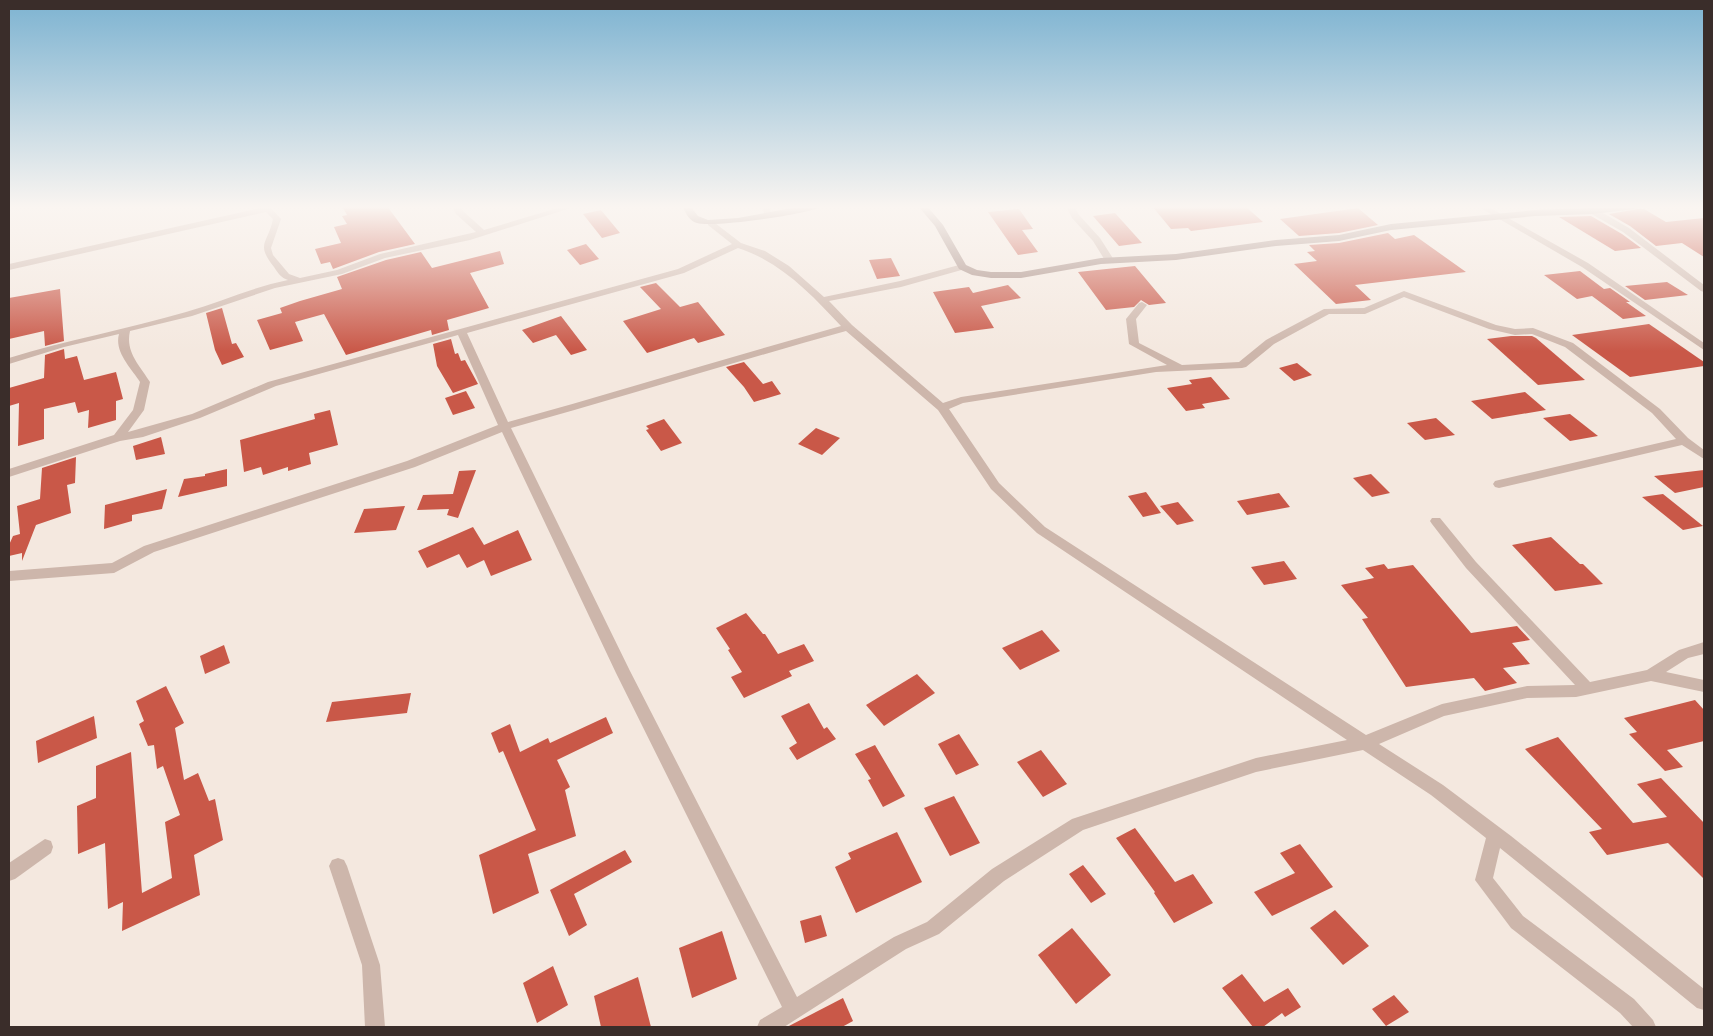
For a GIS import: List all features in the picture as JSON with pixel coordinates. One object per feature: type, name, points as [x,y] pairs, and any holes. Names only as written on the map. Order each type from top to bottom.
[{"type":"street","points":[[9,268],[67,254]]},
{"type":"street","points":[[269,254],[286,276],[298,280]]},
{"type":"street","points":[[9,362],[61,345],[188,314],[273,286],[322,277],[390,254]]},
{"type":"street","points":[[9,473],[118,438],[139,434],[196,416],[272,384],[681,271],[718,254]]},
{"type":"street","points":[[764,254],[786,268],[822,300],[848,327],[942,408],[995,486],[1042,530],[1437,790],[1704,1001]]},
{"type":"street","points":[[955,254],[962,267],[975,273],[1021,275],[1109,260],[1195,254]]},
{"type":"street","points":[[1106,254],[1109,260]]},
{"type":"street","points":[[1566,254],[1585,265],[1704,347]]},
{"type":"street","points":[[1658,254],[1704,289]]},
{"type":"street","points":[[822,300],[901,284],[962,267]]},
{"type":"street","points":[[942,408],[961,400],[1156,369],[1242,365],[1270,342],[1327,311],[1365,311],[1404,294],[1493,327],[1515,332],[1532,331],[1569,345],[1656,411],[1684,441],[1704,455]]},
{"type":"street","points":[[1142,305],[1131,319],[1134,344],[1180,368]]},
{"type":"street","points":[[9,576],[114,568],[149,549],[411,464],[505,426],[630,392],[708,366],[848,327]]},
{"type":"street","points":[[118,438],[138,410],[145,382],[122,345],[122,337],[125,330]]},
{"type":"street","points":[[461,331],[630,686],[794,1011]]},
{"type":"street","points":[[1499,484],[1684,441]]},
{"type":"street","points":[[1436,521],[1494,590],[1588,688]]},
{"type":"street","points":[[1651,675],[1684,654],[1704,648]]},
{"type":"street","points":[[767,1027],[900,943],[933,928],[998,875],[1078,824],[1256,765],[1364,743],[1442,710],[1527,692],[1576,691],[1651,675],[1704,686]]},
{"type":"street","points":[[1495,835],[1484,880],[1517,922],[1627,1006],[1646,1027]]},
{"type":"street","points":[[9,873],[45,847]]},
{"type":"street","points":[[338,866],[371,965],[375,1027]]},
{"type":"building","points":[[317,254],[373,254],[333,269],[330,262],[321,264]]},
{"type":"building","points":[[411,254],[423,254],[432,268],[487,254],[501,254],[504,264],[470,273],[489,308],[447,320],[449,330],[432,335],[431,330],[346,355],[324,314],[295,322],[303,341],[270,350],[257,320],[282,313],[280,308],[342,289],[337,277],[386,260]]},
{"type":"building","points":[[571,254],[595,254],[599,259],[580,265]]},
{"type":"building","points":[[1310,254],[1441,254],[1466,272],[1355,285],[1371,300],[1336,304],[1294,264],[1317,261]]},
{"type":"building","points":[[891,258],[900,276],[877,279],[869,260]]},
{"type":"building","points":[[1135,266],[1166,303],[1149,305],[1141,300],[1134,307],[1106,310],[1078,272]]},
{"type":"building","points":[[1580,271],[1604,289],[1610,288],[1646,316],[1623,319],[1592,296],[1577,299],[1544,275]]},
{"type":"building","points":[[1667,282],[1688,295],[1645,300],[1625,286]]},
{"type":"building","points":[[656,283],[680,307],[698,302],[725,335],[698,343],[694,338],[647,353],[623,321],[661,309],[640,287]]},
{"type":"building","points":[[1008,285],[1021,298],[981,306],[994,328],[955,333],[933,292],[969,287],[973,293]]},
{"type":"building","points":[[60,289],[64,341],[45,346],[44,331],[9,339],[9,298]]},
{"type":"building","points":[[222,308],[232,344],[236,343],[244,357],[222,365],[215,350],[206,313]]},
{"type":"building","points":[[561,316],[587,350],[571,355],[556,335],[533,343],[522,330]]},
{"type":"building","points":[[1649,324],[1704,362],[1704,366],[1630,377],[1572,335]]},
{"type":"building","points":[[1532,336],[1536,338],[1585,380],[1538,385],[1487,339]]},
{"type":"building","points":[[451,339],[455,354],[458,353],[461,361],[465,360],[478,384],[453,393],[437,366],[433,344]]},
{"type":"building","points":[[64,349],[65,359],[77,356],[84,380],[116,372],[123,399],[116,401],[116,420],[88,428],[89,410],[78,413],[75,402],[44,409],[44,439],[18,446],[19,403],[9,406],[9,388],[44,378],[45,355]]},
{"type":"building","points":[[744,362],[763,384],[772,381],[781,394],[754,402],[744,387],[726,367]]},
{"type":"building","points":[[1297,363],[1312,375],[1294,381],[1279,368]]},
{"type":"building","points":[[1211,377],[1230,399],[1202,404],[1205,408],[1186,411],[1167,388],[1192,384],[1189,380]]},
{"type":"building","points":[[466,391],[475,408],[453,415],[445,398]]},
{"type":"building","points":[[1525,392],[1546,410],[1492,419],[1471,401]]},
{"type":"building","points":[[330,410],[338,445],[309,453],[311,464],[288,471],[288,467],[263,475],[261,467],[244,472],[240,440],[315,419],[314,414]]},
{"type":"building","points":[[1570,414],[1598,436],[1570,441],[1543,418]]},
{"type":"building","points":[[1436,418],[1455,435],[1425,440],[1407,423]]},
{"type":"building","points":[[664,419],[682,443],[661,451],[646,430],[649,429],[646,426]]},
{"type":"building","points":[[816,428],[840,438],[822,455],[798,444]]},
{"type":"building","points":[[161,437],[165,454],[136,460],[133,446]]},
{"type":"building","points":[[76,457],[75,483],[67,485],[71,513],[36,525],[22,561],[22,553],[9,556],[9,545],[13,536],[20,534],[17,506],[40,499],[42,468]]},
{"type":"building","points":[[227,469],[227,486],[178,497],[184,479],[205,476],[205,474]]},
{"type":"building","points":[[476,470],[458,518],[447,515],[449,509],[417,510],[423,495],[453,494],[459,471]]},
{"type":"building","points":[[1704,470],[1704,487],[1675,493],[1654,476]]},
{"type":"building","points":[[1371,474],[1390,493],[1372,497],[1353,478]]},
{"type":"building","points":[[167,489],[162,509],[132,515],[132,521],[104,529],[105,505]]},
{"type":"building","points":[[1146,492],[1161,513],[1143,517],[1128,496]]},
{"type":"building","points":[[1279,493],[1290,507],[1247,515],[1237,501]]},
{"type":"building","points":[[1663,494],[1703,526],[1683,530],[1642,497]]},
{"type":"building","points":[[1178,502],[1194,521],[1177,525],[1160,506]]},
{"type":"building","points":[[405,506],[396,530],[354,533],[364,509]]},
{"type":"building","points":[[473,527],[484,545],[518,530],[532,560],[491,576],[484,560],[467,568],[459,554],[427,568],[418,551]]},
{"type":"building","points":[[1551,537],[1603,584],[1555,591],[1512,545]]},
{"type":"building","points":[[1284,561],[1297,579],[1264,585],[1251,567]]},
{"type":"building","points":[[1384,564],[1388,569],[1413,565],[1471,633],[1517,626],[1530,640],[1512,643],[1530,664],[1503,668],[1517,683],[1485,691],[1474,678],[1406,687],[1362,619],[1368,618],[1341,585],[1374,578],[1365,568]]},
{"type":"building","points":[[746,613],[765,634],[778,654],[804,644],[814,661],[789,671],[792,676],[744,698],[731,677],[742,672],[716,628]]},
{"type":"building","points":[[1042,630],[1060,651],[1020,670],[1002,648]]},
{"type":"building","points":[[224,645],[230,663],[205,674],[200,656]]},
{"type":"building","points":[[917,674],[935,693],[884,726],[866,705]]},
{"type":"building","points":[[166,686],[184,723],[175,728],[184,780],[198,773],[209,801],[215,799],[223,840],[194,855],[200,895],[122,931],[123,902],[108,909],[105,843],[78,854],[77,806],[96,798],[96,766],[131,752],[142,893],[172,878],[165,822],[180,815],[163,766],[157,769],[154,745],[148,746],[139,724],[144,721],[136,701]]},
{"type":"building","points":[[411,693],[407,713],[326,722],[332,702]]},
{"type":"building","points":[[1695,700],[1704,710],[1704,741],[1667,750],[1683,767],[1665,771],[1629,734],[1637,732],[1624,718]]},
{"type":"building","points":[[809,703],[824,729],[827,727],[836,739],[797,760],[789,748],[797,743],[781,716]]},
{"type":"building","points":[[94,716],[97,738],[38,763],[36,741]]},
{"type":"building","points":[[606,717],[613,733],[557,760],[570,787],[565,790],[576,836],[528,854],[539,893],[493,914],[479,855],[536,830],[503,751],[499,753],[491,733],[510,724],[520,752],[548,738],[550,743]]},
{"type":"building","points":[[959,734],[979,765],[956,775],[938,744]]},
{"type":"building","points":[[1558,737],[1633,823],[1667,817],[1637,784],[1661,778],[1704,823],[1704,879],[1668,843],[1607,855],[1589,832],[1602,829],[1525,749]]},
{"type":"building","points":[[875,745],[905,796],[883,807],[868,780],[871,779],[855,754]]},
{"type":"building","points":[[1041,750],[1067,784],[1043,797],[1017,762]]},
{"type":"building","points":[[954,796],[980,843],[950,856],[924,808]]},
{"type":"building","points":[[1135,828],[1175,882],[1193,874],[1213,903],[1174,923],[1155,892],[1116,838]]},
{"type":"building","points":[[897,832],[922,882],[856,913],[835,867],[851,859],[848,853]]},
{"type":"building","points":[[1300,844],[1333,887],[1272,916],[1254,892],[1295,873],[1280,853]]},
{"type":"building","points":[[625,850],[632,862],[574,894],[587,925],[569,936],[550,890]]},
{"type":"building","points":[[1083,865],[1106,894],[1091,903],[1069,874]]},
{"type":"building","points":[[1335,910],[1369,946],[1343,965],[1310,928]]},
{"type":"building","points":[[821,915],[827,936],[805,943],[800,921]]},
{"type":"building","points":[[1072,928],[1111,975],[1076,1004],[1038,955]]},
{"type":"building","points":[[722,931],[737,979],[692,998],[679,948]]},
{"type":"building","points":[[553,966],[568,1005],[537,1023],[523,983]]},
{"type":"building","points":[[1242,974],[1264,1002],[1288,988],[1301,1007],[1285,1017],[1282,1013],[1263,1027],[1253,1027],[1222,988]]},
{"type":"building","points":[[638,977],[651,1027],[601,1027],[594,996]]},
{"type":"building","points":[[1394,995],[1409,1012],[1386,1026],[1372,1009]]},
{"type":"building","points":[[843,998],[853,1021],[842,1027],[787,1027]]}]
